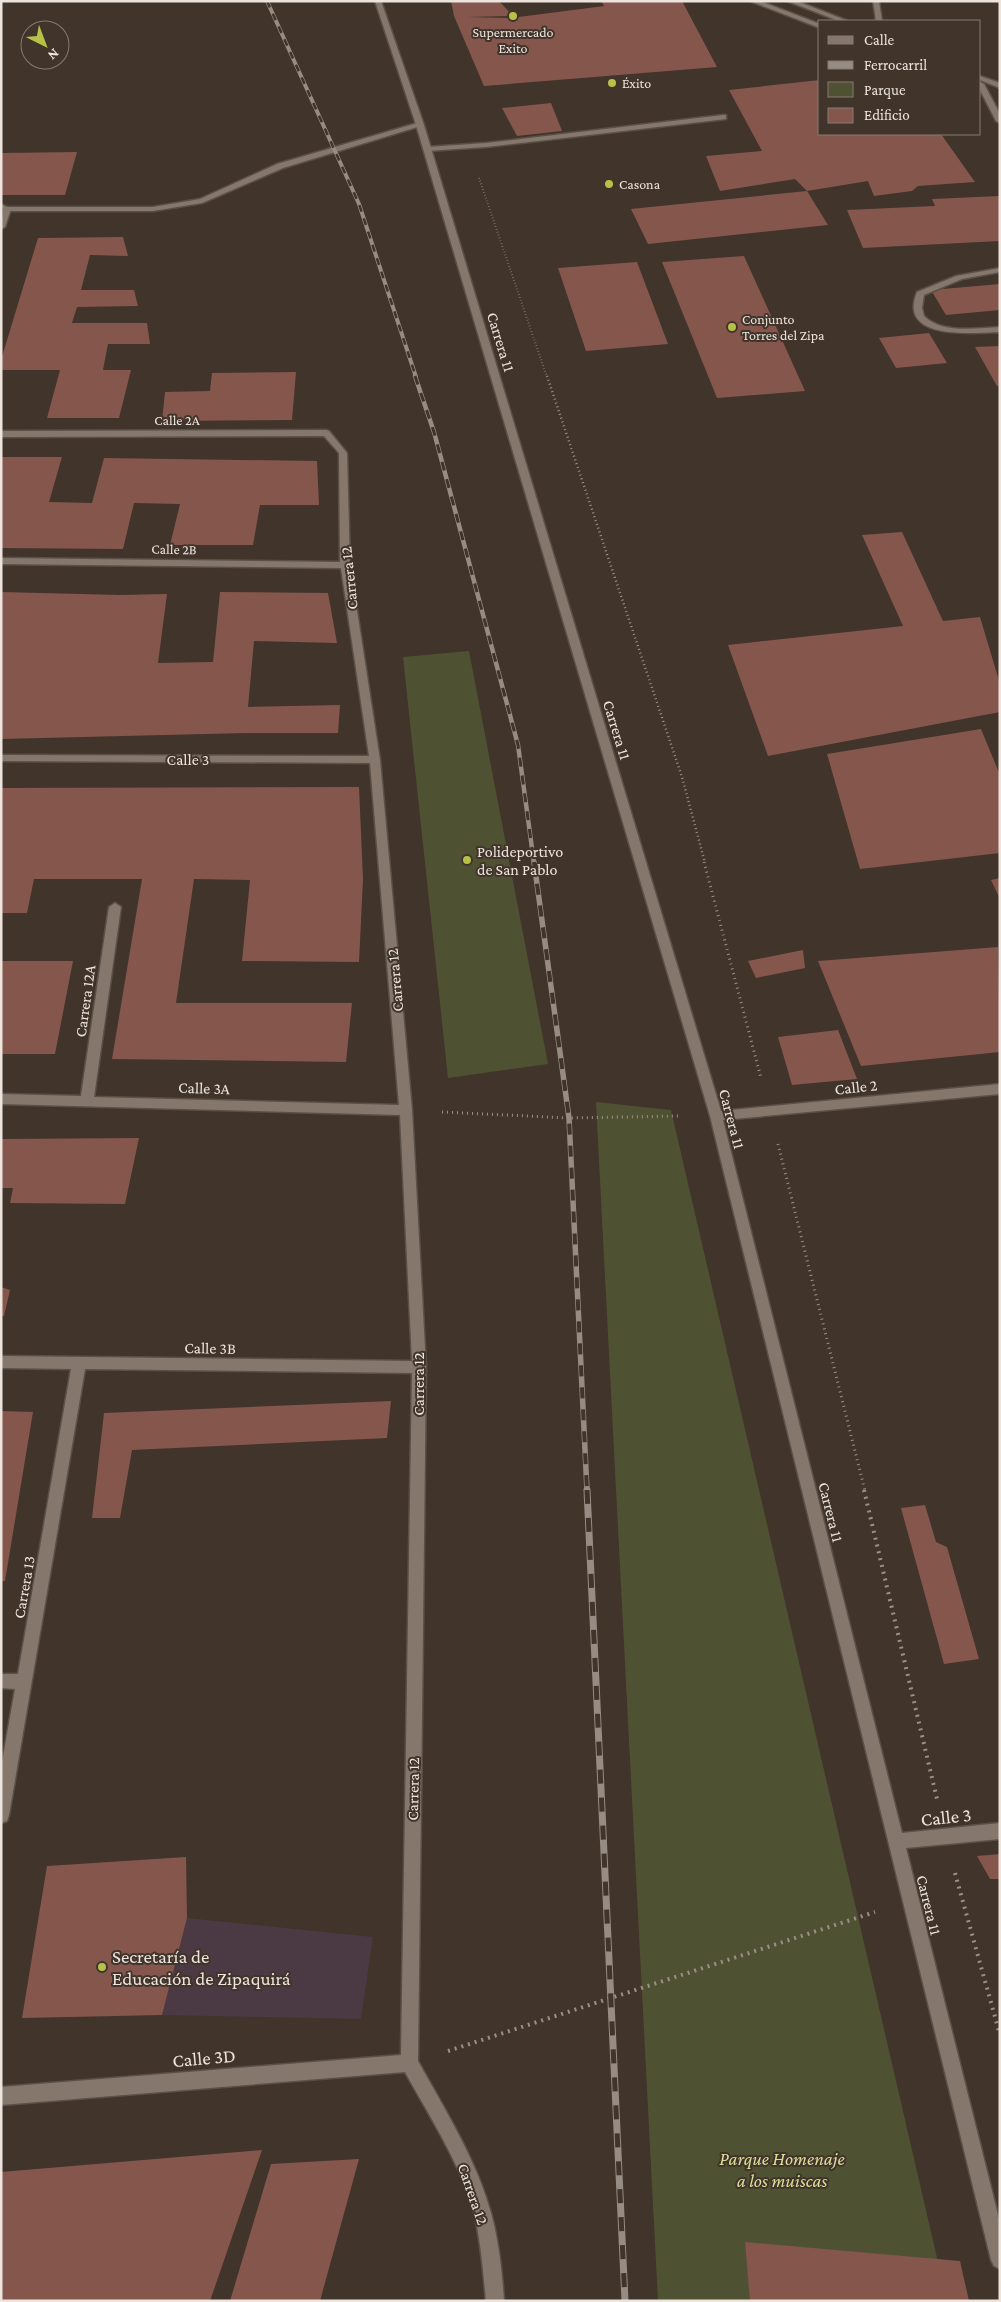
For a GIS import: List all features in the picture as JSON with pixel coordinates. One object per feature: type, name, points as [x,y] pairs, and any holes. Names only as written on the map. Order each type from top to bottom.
[{"type":"street","name":"Carrera 11","points":[[378,1],[420,125],[716,1116],[1000,2260]]},
{"type":"street","points":[[753,1],[818,25]]},
{"type":"street","points":[[790,1],[841,20]]},
{"type":"street","points":[[876,1],[878,20]]},
{"type":"street","points":[[981,78],[1000,86]]},
{"type":"street","points":[[981,86],[1000,121]]},
{"type":"street","points":[[427,149],[723,117]]},
{"type":"street","points":[[1,227],[4,207],[153,209],[202,201],[280,166],[420,125]]},
{"type":"street","points":[[1000,270],[988,270],[943,282],[920,294],[917,308],[920,318],[933,327],[965,330],[1000,329]]},
{"type":"street","name":"Calle 2A","points":[[1,434],[326,433],[343,454]]},
{"type":"street","name":"Carrera 12","points":[[343,454],[346,565],[376,760],[406,1110],[419,1368],[409,2063],[459,2154],[479,2200],[491,2252],[495,2301]]},
{"type":"street","name":"Calle 2B","points":[[1,561],[346,565]]},
{"type":"street","name":"Calle 3","points":[[1,758],[376,760]]},
{"type":"street","name":"Carrera 12A","points":[[87,1100],[115,907]]},
{"type":"street","name":"Calle 2","points":[[716,1116],[1000,1089]]},
{"type":"street","name":"Calle 3A","points":[[1,1099],[406,1110]]},
{"type":"street","name":"Calle 3B","points":[[1,1362],[419,1368]]},
{"type":"street","name":"Carrera 13","points":[[1,1815],[26,1682],[79,1364]]},
{"type":"street","points":[[1,1681],[26,1682]]},
{"type":"street","name":"Calle 3","points":[[897,1841],[946,1838],[1000,1831]]},
{"type":"street","name":"Calle 3D","points":[[1,2096],[409,2063]]},
{"type":"path","points":[[467,146],[506,252],[682,777],[846,1412],[946,1838],[1000,2035]]},
{"type":"path","points":[[406,1110],[569,1118],[716,1116]]},
{"type":"path","points":[[409,2063],[911,1900]]},
{"type":"shaded area","points":[[187,1918],[373,1937],[361,2019],[162,2015]]},
{"type":"green space","name":"Polideportivo de San Pablo","points":[[469,651],[548,1064],[448,1078],[403,657]]},
{"type":"green space","name":"Parque Homenaje a los muiscas","points":[[596,1102],[671,1110],[947,2301],[658,2301]]},
{"type":"building","points":[[451,1],[499,1],[513,16],[467,17],[511,18],[604,6],[601,1],[682,1],[717,67],[484,86],[454,16]]},
{"type":"building","points":[[818,80],[818,135],[942,135],[975,182],[918,186],[912,191],[874,196],[868,181],[807,191],[795,179],[720,191],[706,156],[762,151],[729,90]]},
{"type":"building","points":[[551,103],[562,131],[517,136],[502,108]]},
{"type":"building","points":[[77,152],[65,195],[1,195],[1,153]]},
{"type":"building","points":[[807,191],[828,225],[648,244],[631,209]]},
{"type":"building","points":[[999,196],[1000,241],[863,248],[847,210],[935,206],[932,199]]},
{"type":"building","points":[[123,237],[128,256],[90,255],[81,290],[134,290],[138,306],[77,307],[72,323],[147,323],[150,344],[108,344],[103,370],[131,370],[119,418],[47,418],[60,370],[1,370],[1,360],[38,238]]},
{"type":"building","name":"Conjunto Torres del Zipa","points":[[744,256],[805,391],[717,398],[662,262]]},
{"type":"building","points":[[637,262],[668,344],[586,351],[558,268]]},
{"type":"building","points":[[1000,284],[1000,310],[946,315],[931,290]]},
{"type":"building","points":[[929,333],[947,363],[896,368],[879,338]]},
{"type":"building","points":[[1000,346],[1000,386],[997,386],[975,347]]},
{"type":"building","points":[[296,372],[292,420],[162,421],[165,392],[210,391],[212,373]]},
{"type":"building","points":[[1,457],[62,457],[49,502],[92,503],[104,458],[317,461],[319,505],[260,505],[253,545],[170,545],[180,504],[134,503],[123,549],[1,548]]},
{"type":"building","points":[[902,532],[943,621],[980,617],[1000,684],[1000,712],[768,756],[728,645],[903,626],[862,535]]},
{"type":"building","points":[[1,592],[120,595],[167,594],[158,663],[213,662],[220,592],[328,593],[337,643],[254,641],[248,707],[340,705],[338,733],[246,733],[1,739]]},
{"type":"building","points":[[981,729],[1000,775],[1000,853],[860,869],[827,754]]},
{"type":"building","points":[[359,787],[363,879],[359,962],[242,961],[250,880],[194,879],[176,1003],[352,1003],[346,1062],[112,1059],[142,879],[34,879],[27,913],[1,913],[1,788]]},
{"type":"building","points":[[1000,878],[1000,899],[991,880]]},
{"type":"building","points":[[998,947],[1000,1052],[861,1066],[818,961]]},
{"type":"building","points":[[803,950],[805,968],[756,978],[748,961]]},
{"type":"building","points":[[1,961],[73,961],[55,1054],[1,1054]]},
{"type":"building","points":[[838,1030],[857,1079],[792,1085],[778,1037]]},
{"type":"building","points":[[139,1138],[125,1204],[10,1203],[13,1188],[1,1188],[1,1139]]},
{"type":"building","points":[[1,1287],[10,1290],[4,1316],[1,1316]]},
{"type":"building","points":[[391,1401],[387,1438],[132,1450],[120,1518],[92,1518],[104,1413]]},
{"type":"building","points":[[1,1411],[33,1412],[5,1581],[1,1581]]},
{"type":"building","points":[[925,1505],[936,1542],[947,1547],[979,1659],[944,1664],[901,1508]]},
{"type":"building","points":[[1000,1854],[1000,1879],[990,1879],[977,1856]]},
{"type":"building","name":"Secretaría de Educación de Zipaquirá","points":[[186,1857],[187,1918],[162,2015],[22,2018],[47,1866]]},
{"type":"building","points":[[262,2150],[210,2301],[1,2301],[1,2172]]},
{"type":"building","points":[[359,2159],[320,2301],[230,2301],[271,2164]]},
{"type":"building","points":[[745,2242],[960,2261],[969,2301],[750,2301]]},
{"type":"railway","points":[[267,1],[359,204],[416,377]]},
{"type":"railway","points":[[415,376],[434,432],[518,745],[534,863]]},
{"type":"railway","points":[[534,862],[569,1118],[587,1491]]},
{"type":"railway","points":[[587,1490],[625,2301]]},
{"type":"place","name":"Supermercado Exito","points":[[513,16]]},
{"type":"place","name":"Éxito","points":[[612,83]]},
{"type":"place","name":"Casona","points":[[609,184]]},
{"type":"place","name":"Conjunto Torres del Zipa","points":[[732,327]]},
{"type":"place","name":"Polideportivo de San Pablo","points":[[467,860]]},
{"type":"place","name":"Secretaría de Educación de Zipaquirá","points":[[102,1967]]}]
